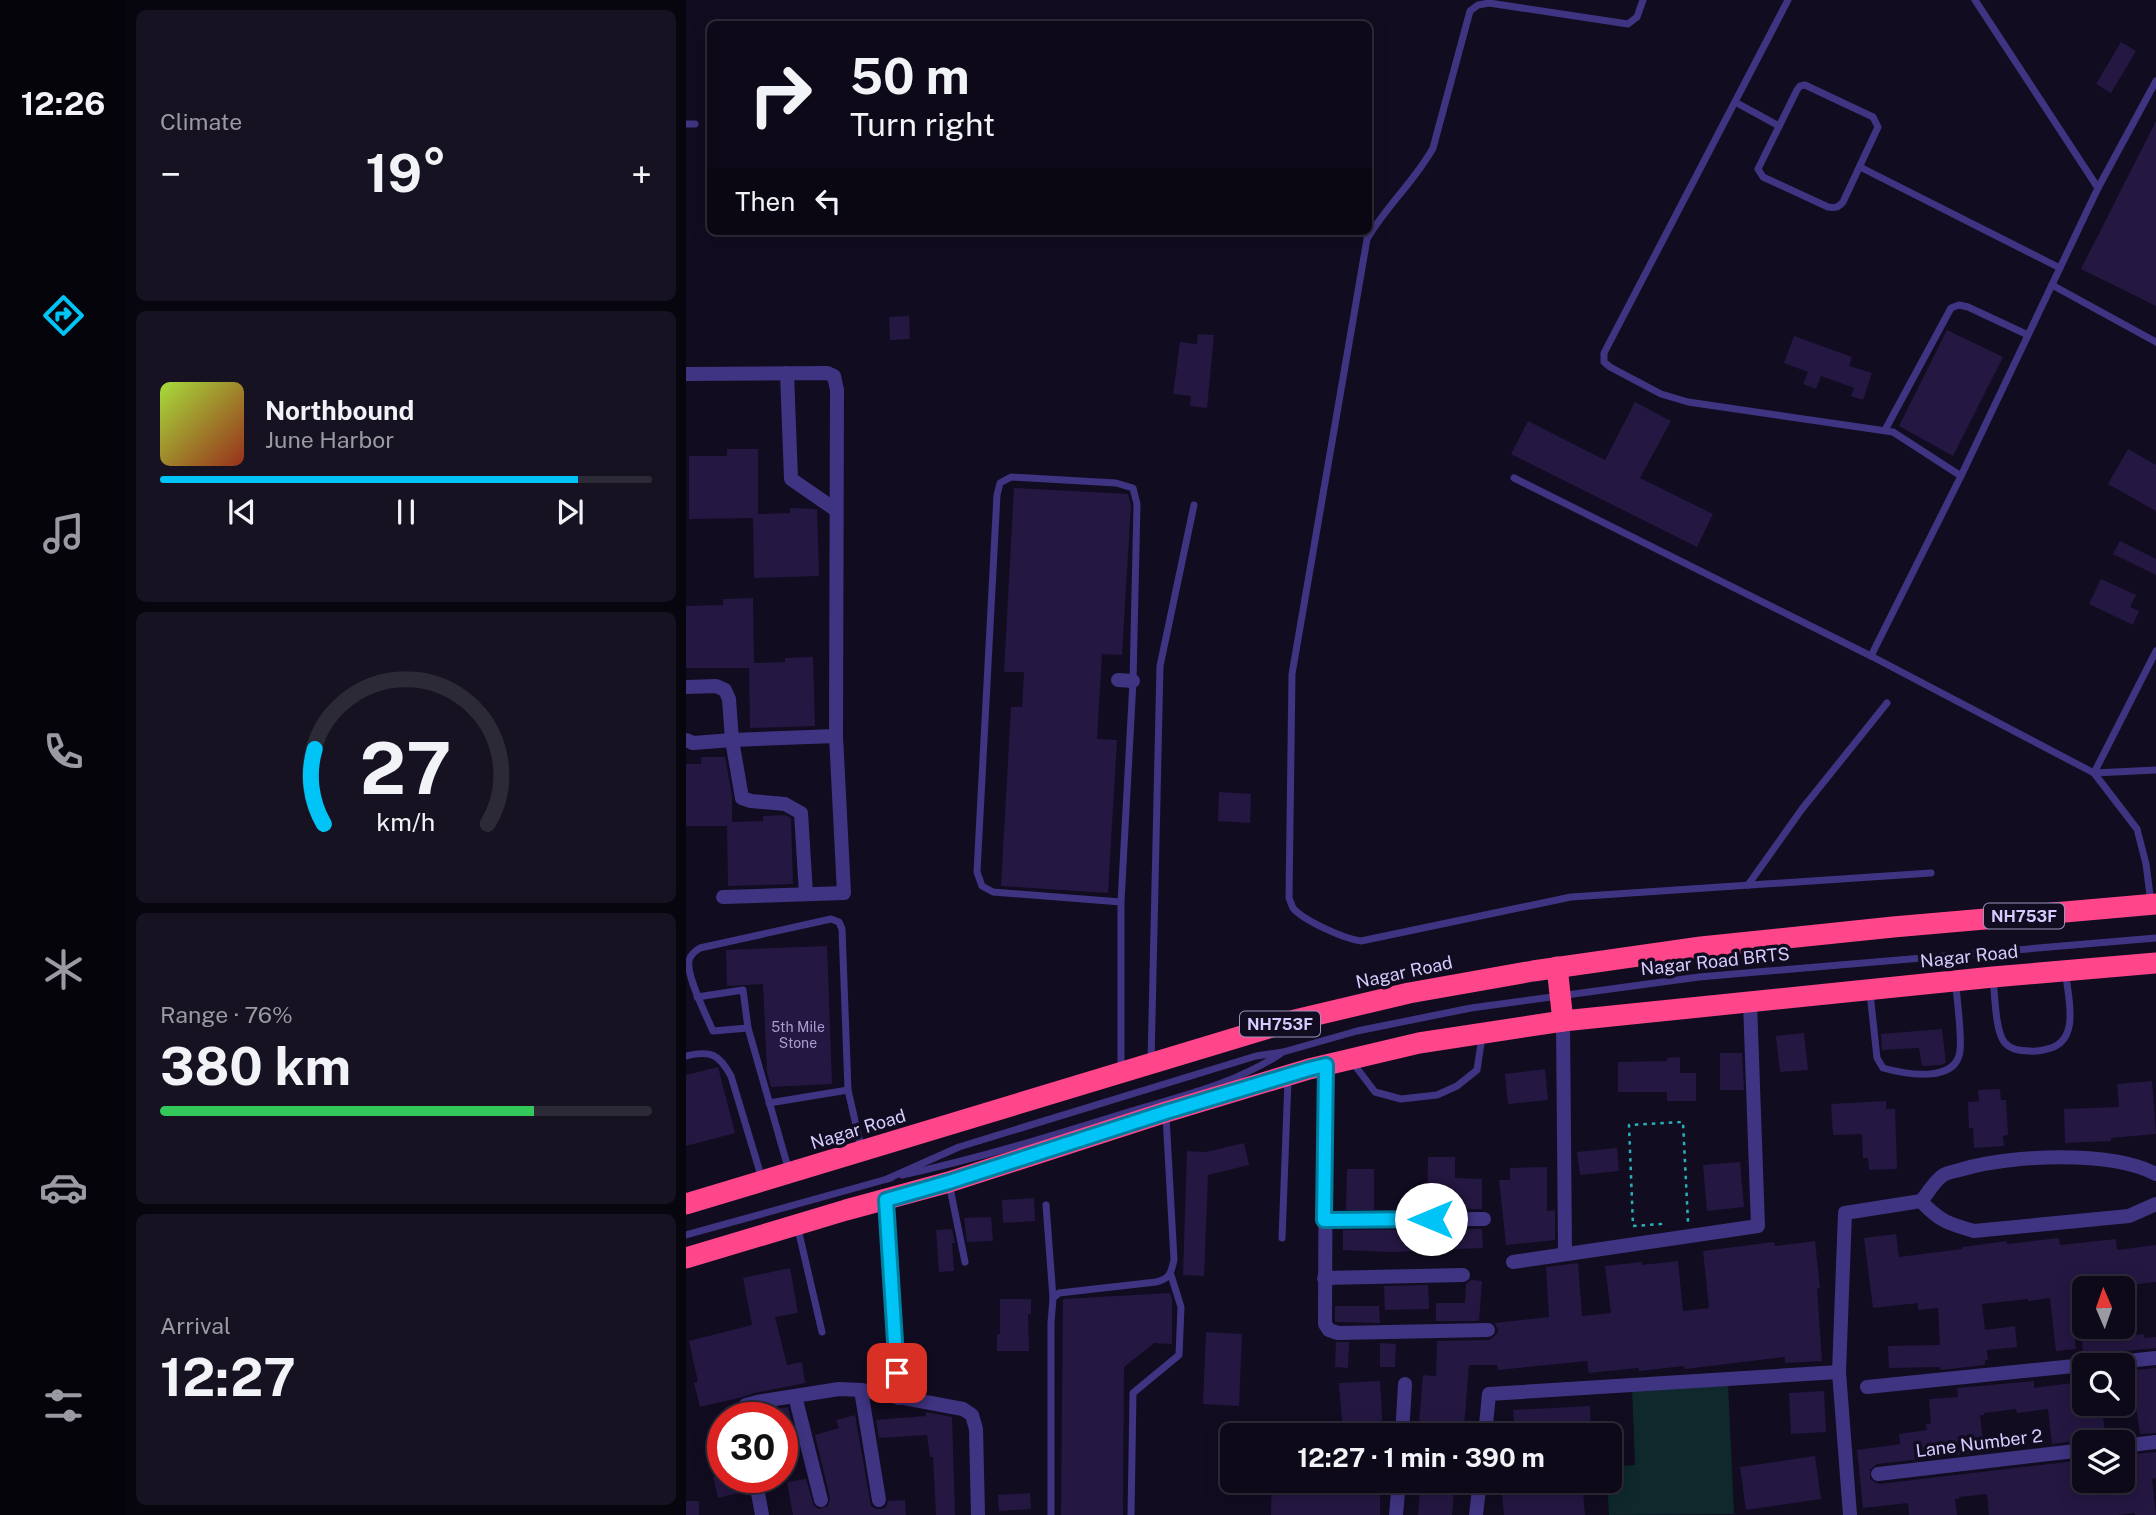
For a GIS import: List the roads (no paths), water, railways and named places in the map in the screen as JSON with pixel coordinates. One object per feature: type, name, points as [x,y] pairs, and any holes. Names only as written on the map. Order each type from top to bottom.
[{"type":"highway","name":"Nagar Road","points":[[686,1204],[1295,1020],[1409,993],[1557,967],[1700,947],[2154,905]]},
{"type":"highway","name":"Nagar Road","points":[[686,1258],[797,1225],[886,1189],[949,1182],[1288,1075],[1419,1043],[1563,1021],[1993,976],[2156,963]]},
{"type":"highway","points":[[1557,967],[1563,1021]]},
{"type":"street","points":[[787,373],[791,479],[836,510]]},
{"type":"street","points":[[686,374],[827,373],[834,376],[836,382],[836,736],[844,892],[723,897]]},
{"type":"street","points":[[686,687],[716,687],[725,690],[729,699],[732,740],[742,798],[785,804],[801,813],[806,894]]},
{"type":"street","points":[[686,740],[693,743],[836,736]]},
{"type":"street","points":[[1513,1262],[1758,1226],[1750,1002]]},
{"type":"street","points":[[1563,1021],[1565,1253]]},
{"type":"street","points":[[1326,1065],[1325,1324],[1329,1330],[1338,1333],[1488,1330]]},
{"type":"street","points":[[1850,1515],[1839,1372],[1845,1213],[1921,1201],[1943,1175],[1985,1163],[2038,1157],[2097,1160],[2143,1167],[2156,1174]]},
{"type":"street","points":[[886,1189],[898,1398]]},
{"type":"street","points":[[1921,1201],[1942,1220],[1974,1231],[2129,1216],[2156,1204]]},
{"type":"street","points":[[1324,1220],[1484,1219]]},
{"type":"street","points":[[1324,1278],[1463,1275]]},
{"type":"street","points":[[2135,1360],[2156,1358]]},
{"type":"street","points":[[1867,1387],[2072,1366]]},
{"type":"street","points":[[1486,1423],[1489,1394],[1839,1372]]},
{"type":"street","points":[[1403,1423],[1405,1384]]},
{"type":"street","points":[[762,1402],[839,1389],[861,1390],[963,1409],[972,1415],[975,1429],[978,1515]]},
{"type":"street","points":[[861,1390],[879,1500]]},
{"type":"street","points":[[795,1396],[821,1500]]},
{"type":"street","points":[[2135,1445],[2156,1442]]},
{"type":"street","name":"Lane Number 2","points":[[1878,1474],[2072,1451]]},
{"type":"street","points":[[758,1493],[762,1515]]},
{"type":"street","points":[[1396,1515],[1398,1493]]},
{"type":"street","points":[[1476,1515],[1479,1493]]},
{"type":"lane","points":[[1372,230],[1423,166],[1433,148],[1469,11],[1478,5],[1489,3],[1628,24],[1637,17],[1643,0]]},
{"type":"lane","points":[[1787,0],[1604,353],[1604,362],[1661,394],[1688,402],[1885,430],[1904,438],[1961,477]]},
{"type":"lane","points":[[1975,0],[2098,188]]},
{"type":"lane","points":[[1871,656],[1961,477],[2098,188],[2156,80]]},
{"type":"lane","points":[[1805,85],[1872,117],[1878,127],[1839,207],[1828,207],[1763,177],[1758,169],[1779,126],[1797,90],[1805,85]]},
{"type":"lane","points":[[1735,102],[1779,126]]},
{"type":"lane","points":[[686,124],[695,124]]},
{"type":"lane","points":[[1860,167],[2060,268]]},
{"type":"lane","points":[[1369,235],[1292,674],[1289,898],[1292,908],[1339,936],[1361,941],[1571,897],[1931,873]]},
{"type":"lane","points":[[2052,285],[2156,342]]},
{"type":"lane","points":[[1885,430],[1951,308],[1959,305],[1968,307],[2028,335]]},
{"type":"lane","points":[[1121,902],[993,892],[982,886],[977,872],[997,495],[1000,483],[1011,477],[1116,483],[1133,488],[1137,504],[1126,681],[1121,902],[1121,1072]]},
{"type":"lane","points":[[1514,478],[1871,656],[2094,774],[2137,829],[2154,905]]},
{"type":"lane","points":[[1151,1063],[1160,666],[1194,505]]},
{"type":"lane","points":[[2094,774],[2156,651]]},
{"type":"lane","points":[[1748,885],[1802,809],[1887,703]]},
{"type":"lane","points":[[2094,774],[2156,770]]},
{"type":"lane","points":[[748,1028],[713,1031],[697,997],[688,962],[692,954],[700,948],[831,919],[839,922],[842,929],[848,1090],[862,1151]]},
{"type":"lane","name":"Nagar Road BRTS","points":[[1283,1052],[1357,1031],[1471,1008],[1699,977],[2156,938]]},
{"type":"lane","points":[[1993,976],[1999,1029],[2004,1042],[2015,1050],[2038,1052],[2059,1045],[2069,1034],[2066,970]]},
{"type":"lane","points":[[1870,989],[1877,1058],[1883,1068],[1919,1076],[1944,1071],[1956,1063],[1960,1052],[1956,980]]},
{"type":"lane","points":[[697,997],[743,990],[748,1028],[789,1173]]},
{"type":"lane","points":[[1350,1059],[1375,1092],[1401,1099],[1437,1095],[1457,1086],[1477,1070],[1483,1033]]},
{"type":"lane","points":[[686,1235],[886,1189],[978,1157],[1218,1085],[1261,1067],[1283,1052]]},
{"type":"lane","points":[[886,1189],[960,1147],[1256,1056],[1283,1052]]},
{"type":"lane","points":[[686,1056],[704,1053],[716,1056],[723,1063],[731,1076],[763,1181]]},
{"type":"lane","points":[[1282,1238],[1288,1075]]},
{"type":"lane","points":[[769,1103],[848,1090]]},
{"type":"lane","points":[[1131,1515],[1133,1392],[1179,1355],[1181,1307],[1171,1275],[1174,1260],[1166,1112]]},
{"type":"lane","points":[[949,1182],[965,1262]]},
{"type":"lane","points":[[1046,1205],[1053,1298],[1051,1515]]},
{"type":"lane","points":[[797,1225],[821,1332]]},
{"type":"lane","points":[[1053,1298],[1059,1293],[1156,1282],[1171,1275]]}]
